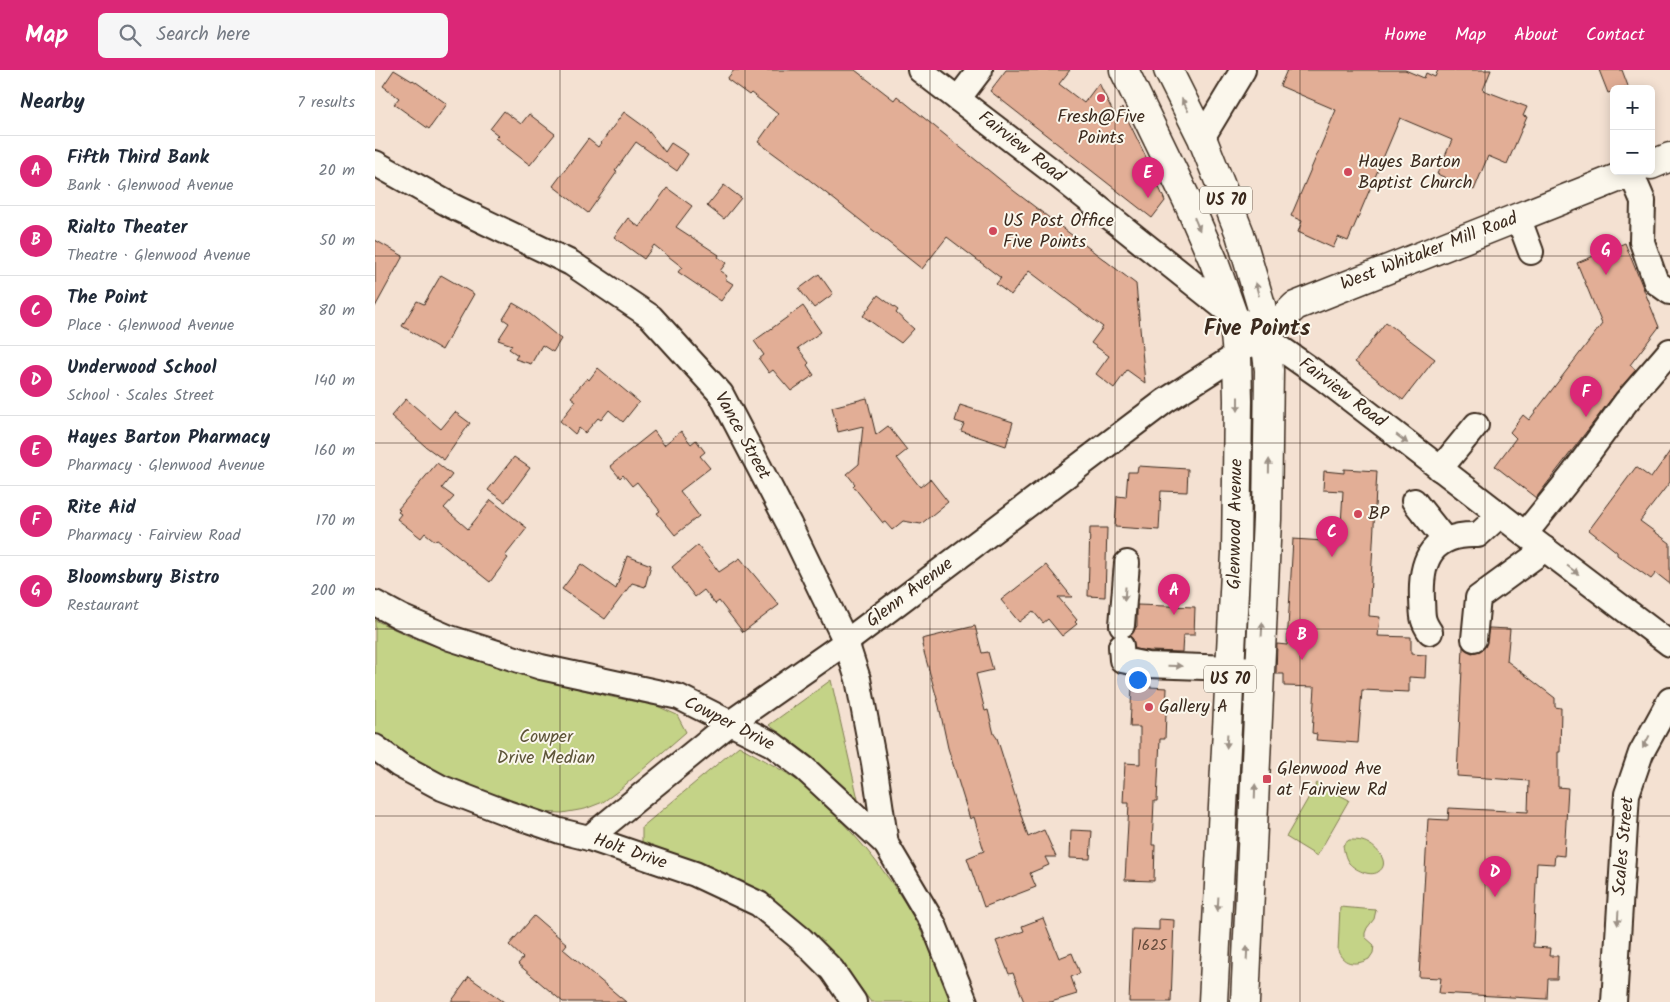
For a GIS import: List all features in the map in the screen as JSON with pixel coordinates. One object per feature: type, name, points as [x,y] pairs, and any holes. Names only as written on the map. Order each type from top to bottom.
[{"type":"main road","name":"Glenwood Avenue","points":[[1123,70],[1187,200],[1214,262],[1233,315],[1237,355],[1237,536],[1213,1002]]},
{"type":"main road","name":"Glenwood Avenue","points":[[1168,70],[1202,138],[1240,234],[1261,305],[1269,370],[1270,414],[1267,519],[1245,1002]]},
{"type":"main road","name":"West Whitaker Mill Road","points":[[1655,163],[1670,157]]},
{"type":"main road","name":"West Whitaker Mill Road","points":[[1237,355],[1265,336],[1295,306],[1626,175]]},
{"type":"street","name":"Fairview Road","points":[[920,70],[1061,178],[1233,315],[1323,378],[1670,644]]},
{"type":"street","points":[[958,99],[980,70]]},
{"type":"street","points":[[1202,138],[1243,70]]},
{"type":"street","name":"Vance Street","points":[[375,163],[452,206],[571,263],[651,317],[721,394],[789,524],[846,642],[858,680],[874,763],[886,844]]},
{"type":"street","points":[[1640,175],[1643,201],[1642,242],[1656,282],[1670,292]]},
{"type":"street","points":[[1518,217],[1531,252]]},
{"type":"street","points":[[1525,534],[1570,478],[1626,402],[1670,351]]},
{"type":"street","name":"Glenn Avenue","points":[[589,838],[730,723],[846,642],[1165,401],[1237,355]]},
{"type":"street","points":[[1440,469],[1475,425]]},
{"type":"street","points":[[1413,501],[1445,540]]},
{"type":"street","points":[[1430,632],[1423,623],[1421,580],[1430,552],[1445,540],[1466,534],[1478,535],[1501,515]]},
{"type":"street","points":[[1474,639],[1478,598],[1545,549]]},
{"type":"street","points":[[1127,563],[1122,660],[1139,663],[1260,669]]},
{"type":"street","name":"Cowper Drive","points":[[375,603],[401,617],[451,638],[541,667],[679,697],[772,744],[805,769],[886,844],[934,925],[965,1002]]},
{"type":"street","name":"Scales Street","points":[[1614,1002],[1627,794],[1641,753],[1670,700]]},
{"type":"street","name":"Holt Drive","points":[[375,747],[399,765],[442,788],[507,814],[589,838],[695,874],[759,904],[801,939],[833,970],[854,1002]]},
{"type":"green space","name":"Cowper Drive Median","points":[[375,620],[413,638],[466,657],[547,681],[657,706],[677,715],[686,732],[603,802],[585,809],[562,813],[539,812],[459,783],[417,761],[375,734]]},
{"type":"green space","points":[[831,680],[858,799],[808,754],[769,725]]},
{"type":"green space","points":[[739,746],[779,768],[801,783],[837,817],[874,859],[905,903],[918,926],[931,950],[952,1002],[871,1002],[831,952],[783,909],[642,845],[642,827]]},
{"type":"green space","points":[[1317,783],[1349,800],[1317,856],[1286,837]]},
{"type":"green space","points":[[1349,840],[1364,842],[1376,849],[1382,857],[1382,869],[1371,874],[1352,866],[1347,859],[1343,845]]},
{"type":"green space","points":[[1340,907],[1376,910],[1374,919],[1365,933],[1365,937],[1374,945],[1373,953],[1369,959],[1355,963],[1347,962],[1338,951]]},
{"type":"building","points":[[394,70],[413,80],[447,104],[429,129],[394,104],[399,98],[383,86]]},
{"type":"building","points":[[734,70],[855,70],[894,100],[897,96],[1014,191],[1136,284],[1145,383],[1127,370],[1114,388],[1096,374],[1109,356],[1091,343],[1103,327],[1029,271],[1011,295],[996,284],[1001,278],[947,237],[922,269],[807,178],[758,142],[778,114],[751,93],[749,95],[727,79]]},
{"type":"building","points":[[1006,70],[1070,70],[1059,84],[1084,103],[1099,83],[1115,116],[1122,108],[1165,201],[1152,218],[990,91]]},
{"type":"building","points":[[1287,70],[1405,70],[1424,78],[1426,73],[1435,77],[1438,70],[1491,70],[1483,90],[1527,107],[1523,116],[1527,117],[1507,164],[1488,156],[1474,190],[1437,174],[1452,140],[1400,118],[1348,241],[1338,237],[1333,248],[1298,232],[1302,221],[1291,216],[1336,110],[1280,86]]},
{"type":"building","points":[[1599,70],[1622,70],[1628,85],[1610,85],[1610,92],[1608,93]]},
{"type":"building","points":[[504,111],[521,124],[529,114],[555,134],[530,165],[495,138],[498,135],[490,129]]},
{"type":"building","points":[[624,112],[646,128],[665,152],[671,143],[688,154],[677,171],[636,142],[588,213],[553,186],[588,139],[598,147]]},
{"type":"building","points":[[724,185],[741,198],[724,219],[707,206]]},
{"type":"building","points":[[667,188],[692,206],[676,227],[719,255],[718,257],[726,263],[720,271],[727,276],[725,279],[733,284],[721,301],[678,272],[682,267],[654,245],[644,259],[614,237],[628,218],[639,227]]},
{"type":"building","points":[[375,240],[403,256],[375,307]]},
{"type":"building","points":[[1625,243],[1659,327],[1630,365],[1636,370],[1615,394],[1536,498],[1495,466],[1516,438],[1510,432],[1523,415],[1529,420],[1602,324],[1577,263]]},
{"type":"building","points":[[819,274],[833,294],[814,308],[799,289]]},
{"type":"building","points":[[441,275],[474,294],[442,350],[402,326],[417,301],[424,304]]},
{"type":"building","points":[[878,295],[898,310],[896,313],[914,329],[901,343],[863,316]]},
{"type":"building","points":[[513,303],[525,310],[561,339],[553,352],[542,345],[531,364],[515,359],[518,355],[509,349],[512,345],[498,340],[509,323],[503,319]]},
{"type":"building","points":[[803,306],[821,332],[798,348],[809,363],[807,365],[814,375],[791,391],[773,370],[769,373],[759,359],[764,355],[754,341]]},
{"type":"building","points":[[1386,322],[1435,359],[1403,400],[1355,362]]},
{"type":"building","points":[[598,368],[639,402],[623,422],[609,410],[601,420],[598,418],[585,433],[579,428],[575,434],[560,421],[576,401],[571,397],[587,378],[589,380]]},
{"type":"building","points":[[867,398],[876,435],[888,426],[907,450],[897,458],[920,487],[930,479],[948,502],[921,524],[903,521],[892,530],[885,522],[883,523],[853,486],[855,484],[847,474],[859,464],[863,426],[838,432],[832,407]]},
{"type":"building","points":[[406,399],[441,429],[455,412],[470,423],[444,460],[391,416]]},
{"type":"building","points":[[960,405],[1013,422],[1006,446],[961,431],[964,424],[955,421]]},
{"type":"building","points":[[654,431],[664,445],[681,431],[691,444],[696,440],[705,452],[700,456],[710,468],[680,491],[699,516],[675,535],[657,513],[660,511],[637,482],[632,486],[623,475],[620,478],[610,466]]},
{"type":"building","points":[[1670,451],[1670,482],[1640,521],[1670,543],[1670,584],[1656,573],[1651,579],[1617,555],[1617,552],[1589,530],[1636,467],[1651,478]]},
{"type":"building","points":[[514,457],[530,468],[505,502],[488,490]]},
{"type":"building","points":[[437,463],[452,475],[442,488],[454,497],[444,508],[468,529],[491,500],[527,528],[505,556],[508,558],[490,582],[436,539],[435,541],[425,533],[421,538],[397,519],[401,514],[398,512],[400,510],[398,509]]},
{"type":"building","points":[[1138,466],[1188,469],[1187,492],[1161,491],[1159,530],[1115,527],[1117,496],[1126,497],[1128,472],[1137,472]]},
{"type":"building","points":[[1344,469],[1377,471],[1369,616],[1380,617],[1378,636],[1411,637],[1411,654],[1426,655],[1425,678],[1409,677],[1409,692],[1362,690],[1358,743],[1316,740],[1317,734],[1312,733],[1315,687],[1284,686],[1284,674],[1276,674],[1277,644],[1287,645],[1293,539],[1340,542],[1343,491],[1323,490],[1324,471],[1344,473]]},
{"type":"building","points":[[1090,528],[1107,528],[1105,597],[1088,596]]},
{"type":"building","points":[[698,545],[719,572],[740,558],[779,605],[743,632],[719,601],[715,604],[704,590],[695,597],[672,567]]},
{"type":"building","points":[[627,556],[651,565],[645,587],[632,583],[605,619],[562,589],[581,564],[616,589]]},
{"type":"building","points":[[1046,565],[1072,597],[1058,597],[1077,620],[1075,622],[1077,624],[1062,636],[1048,619],[1043,623],[1033,611],[1019,622],[1001,600]]},
{"type":"building","points":[[1137,605],[1195,607],[1194,635],[1183,635],[1182,652],[1135,649],[1133,639],[1130,636],[1137,626]]},
{"type":"building","points":[[975,626],[982,653],[988,652],[993,670],[976,674],[985,711],[988,710],[1028,837],[1044,830],[1056,857],[1045,857],[1049,865],[1030,873],[1036,887],[984,907],[967,858],[984,851],[974,817],[970,819],[948,748],[939,706],[922,645],[922,639]]},
{"type":"building","points":[[1489,628],[1510,629],[1507,661],[1555,698],[1555,707],[1561,708],[1558,787],[1568,788],[1564,856],[1555,855],[1554,864],[1537,863],[1533,947],[1550,948],[1549,956],[1558,956],[1557,979],[1548,979],[1547,999],[1439,993],[1441,978],[1419,977],[1428,819],[1448,820],[1449,808],[1528,812],[1529,781],[1457,776],[1463,647],[1472,653],[1480,651],[1485,647]]},
{"type":"building","points":[[1132,686],[1167,688],[1165,739],[1160,739],[1157,801],[1154,801],[1152,845],[1155,845],[1154,881],[1125,880],[1129,803],[1123,803],[1125,763],[1140,764],[1140,727],[1130,727]]},
{"type":"building","points":[[1071,830],[1092,831],[1090,859],[1070,858]]},
{"type":"building","points":[[534,916],[567,944],[563,949],[626,1002],[563,1002],[518,964],[523,958],[509,945]]},
{"type":"building","points":[[1043,918],[1059,958],[1072,953],[1080,973],[1071,977],[1077,994],[1051,1002],[1024,1002],[1013,973],[1009,974],[996,941],[1024,931],[1022,926]]},
{"type":"building","points":[[1159,919],[1174,920],[1171,1002],[1129,1002],[1132,929],[1159,930]]},
{"type":"building","points":[[469,977],[504,1002],[451,1002]]},
{"type":"place","name":"Fresh@Five Points","points":[[1101,98]]},
{"type":"place","name":"Hayes Barton Baptist Church","points":[[1348,172]]},
{"type":"place","name":"Hayes Barton Pharmacy","points":[[1148,198]]},
{"type":"place","name":"US Post Office Five Points","points":[[993,231]]},
{"type":"place","name":"Bloomsbury Bistro","points":[[1606,275]]},
{"type":"place","name":"Rite Aid","points":[[1586,417]]},
{"type":"place","name":"BP","points":[[1358,514]]},
{"type":"place","name":"The Point","points":[[1332,557]]},
{"type":"place","name":"Fifth Third Bank","points":[[1174,615]]},
{"type":"place","name":"Rialto Theater","points":[[1302,660]]},
{"type":"place","name":"Gallery A","points":[[1149,707]]},
{"type":"place","name":"Glenwood Ave at Fairview Rd","points":[[1267,779]]},
{"type":"place","name":"Underwood School","points":[[1495,897]]},
{"type":"district","name":"Five Points","points":[[1257,329]]}]
